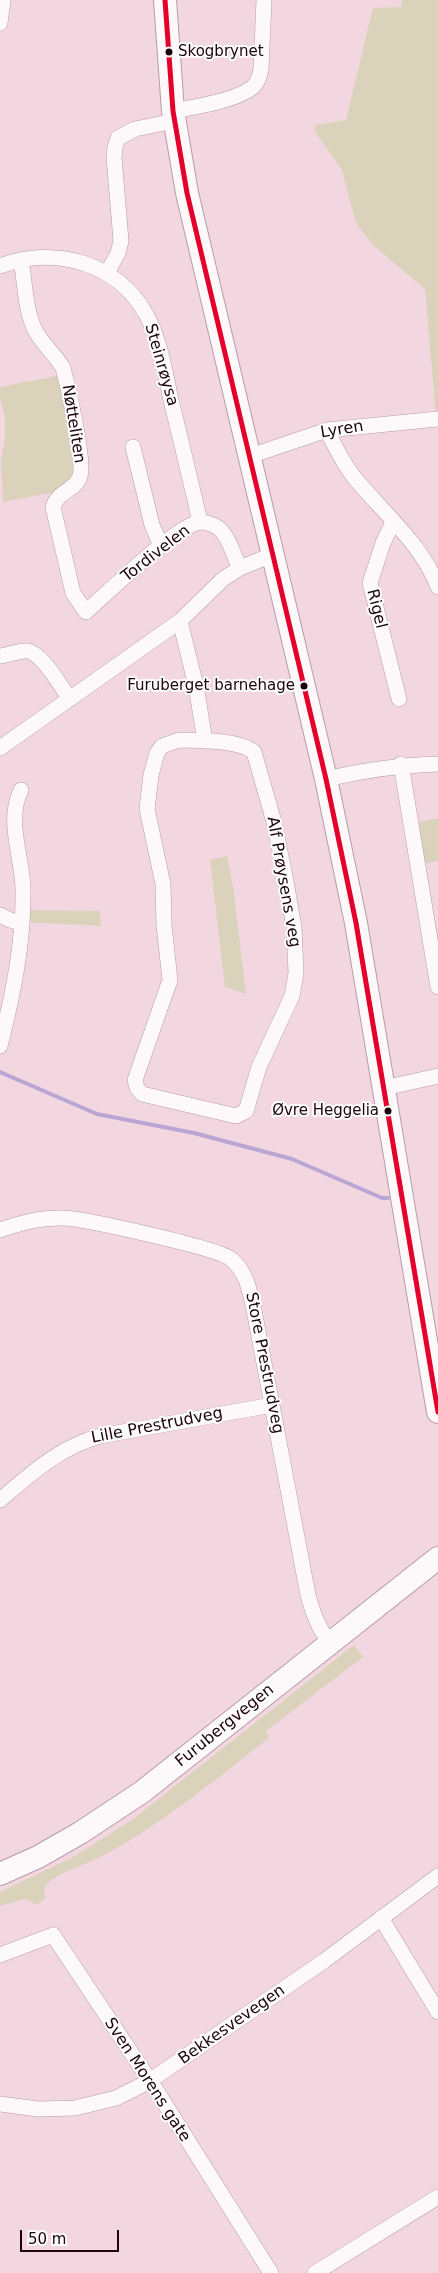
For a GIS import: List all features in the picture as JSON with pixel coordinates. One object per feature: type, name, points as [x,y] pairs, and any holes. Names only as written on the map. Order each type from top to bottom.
[{"type":"main road","points":[[165,0],[174,116],[187,194],[274,554],[326,779],[356,923],[438,1412]]},
{"type":"main road","name":"Furubergvegen","points":[[0,1874],[38,1857],[80,1834],[135,1797],[438,1558]]},
{"type":"street","points":[[0,23],[3,0]]},
{"type":"street","points":[[107,273],[118,253],[121,241],[114,157],[114,147],[118,138],[135,129],[234,96],[254,86],[259,79],[261,69],[264,0]]},
{"type":"street","name":"Steinrøysa","points":[[0,266],[21,260],[53,256],[74,260],[107,273],[136,300],[154,331],[200,522]]},
{"type":"street","name":"Nøtteliten","points":[[21,260],[34,328],[43,344],[58,358],[68,385],[80,456],[81,476],[76,483],[56,499],[53,507],[73,593],[86,612]]},
{"type":"street","name":"Lyren","points":[[250,456],[328,430],[438,419]]},
{"type":"street","points":[[328,430],[341,458],[354,476],[418,550],[432,571],[438,587]]},
{"type":"street","points":[[132,447],[152,525],[161,546]]},
{"type":"street","name":"Tordivelen","points":[[86,612],[161,546],[179,533],[200,522],[220,529],[240,568]]},
{"type":"street","name":"Rigel","points":[[393,522],[383,543],[370,583],[399,699]]},
{"type":"street","points":[[0,748],[180,621],[223,579],[240,568],[274,554]]},
{"type":"street","points":[[180,621],[196,686],[206,741]]},
{"type":"street","points":[[0,656],[28,651],[47,667],[70,699]]},
{"type":"street","name":"Alf Prøysens veg","points":[[179,740],[206,741],[248,748],[254,752],[274,822],[294,927],[296,973],[292,996],[260,1067],[246,1111],[236,1116],[142,1094],[137,1088],[135,1080],[170,980],[164,925],[163,884],[147,809],[151,775],[157,753],[162,746],[179,740]]},
{"type":"street","points":[[326,779],[373,768],[401,764],[438,764]]},
{"type":"street","points":[[401,764],[438,987]]},
{"type":"street","points":[[0,1046],[14,991],[21,923],[23,887],[14,808],[21,790]]},
{"type":"street","points":[[0,915],[21,923]]},
{"type":"street","points":[[384,1088],[438,1076]]},
{"type":"street","name":"Store Prestrudveg","points":[[0,1230],[22,1222],[64,1218],[150,1235],[230,1258],[240,1269],[248,1282],[308,1594],[314,1616],[330,1643]]},
{"type":"street","name":"Lille Prestrudveg","points":[[0,1500],[39,1467],[79,1442],[100,1436],[272,1405]]},
{"type":"street","name":"Bekkesvevegen","points":[[0,2104],[57,2110],[82,2107],[116,2098],[148,2082],[324,1961],[438,1876]]},
{"type":"street","points":[[381,1918],[438,2012]]},
{"type":"street","name":"Sven Morens gate","points":[[0,1955],[53,1935],[148,2082],[158,2094],[271,2273]]},
{"type":"street","points":[[315,2273],[438,2197]]},
{"type":"shaded area","points":[[402,0],[438,0],[438,416],[436,417],[425,289],[374,246],[356,223],[342,170],[315,132],[315,125],[346,120],[373,8],[401,7]]},
{"type":"shaded area","points":[[61,375],[76,460],[74,478],[55,492],[3,502],[1,459],[5,439],[5,416],[0,398],[0,387]]},
{"type":"shaded area","points":[[438,818],[438,861],[422,864],[415,823]]},
{"type":"shaded area","points":[[227,856],[233,886],[246,994],[225,987],[210,860]]},
{"type":"shaded area","points":[[22,910],[100,911],[101,926],[21,922]]},
{"type":"shaded area","points":[[354,1645],[363,1657],[266,1731],[269,1738],[191,1798],[129,1841],[52,1880],[45,1888],[46,1898],[36,1905],[25,1899],[0,1906],[0,1892],[75,1856],[133,1819]]},
{"type":"waterway","points":[[0,1072],[97,1114],[194,1133],[292,1159],[382,1198],[388,1198]]},
{"type":"transit line","points":[[165,0],[173,111],[187,193],[326,779],[356,923],[438,1412]]},
{"type":"place","name":"Skogbrynet","points":[[169,52]]},
{"type":"place","name":"Furuberget barnehage","points":[[304,686]]},
{"type":"place","name":"Øvre Heggelia","points":[[388,1111]]}]
